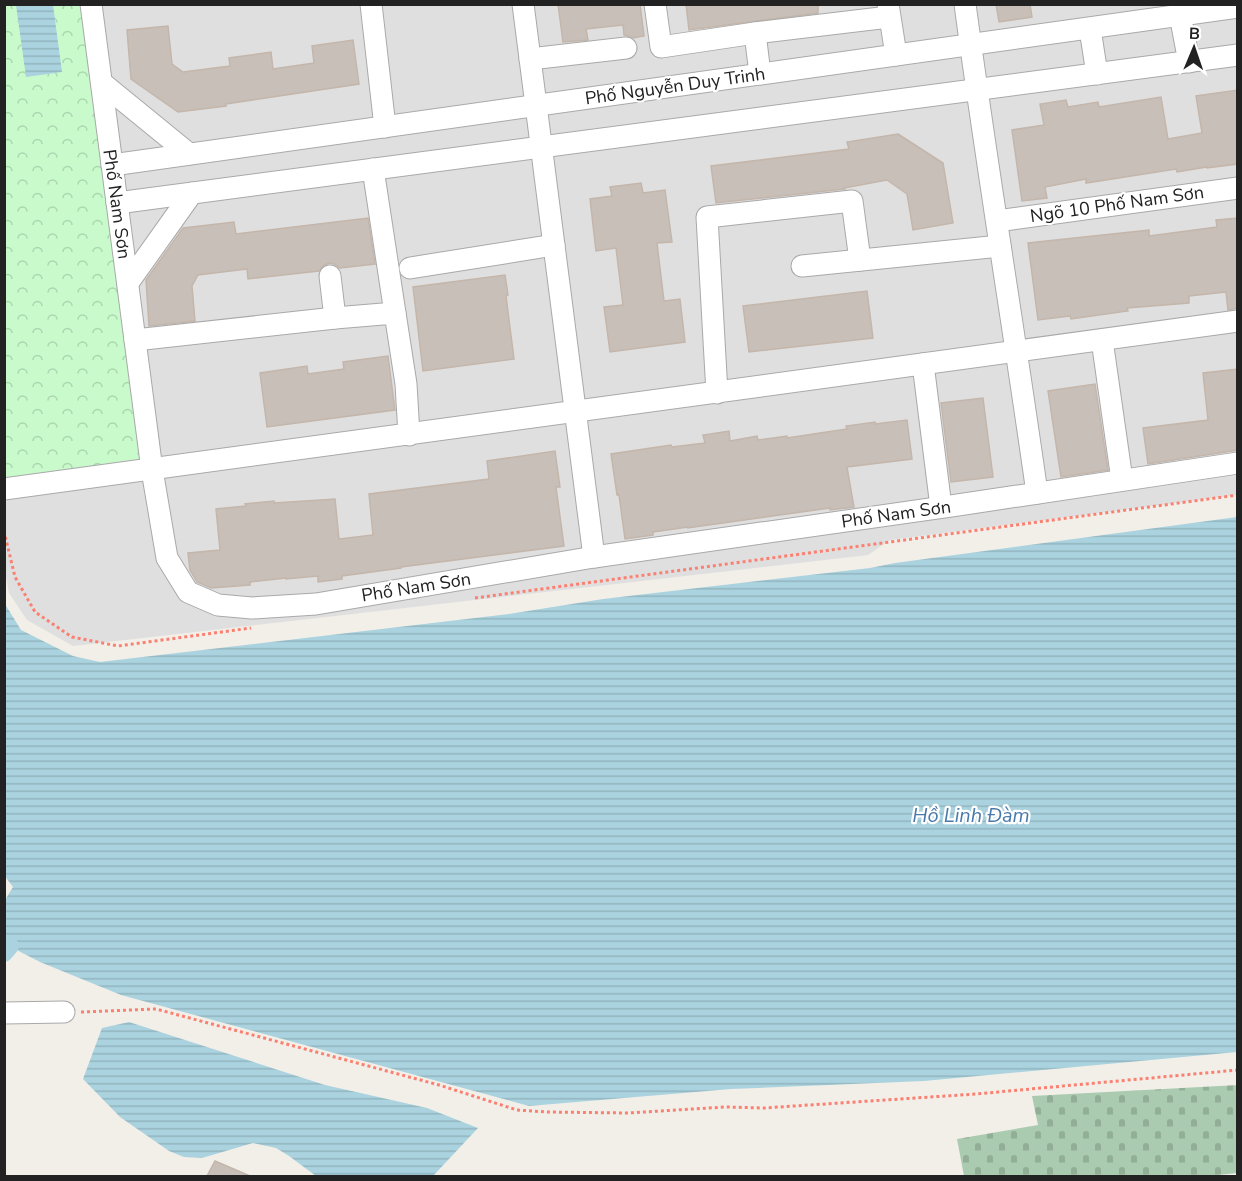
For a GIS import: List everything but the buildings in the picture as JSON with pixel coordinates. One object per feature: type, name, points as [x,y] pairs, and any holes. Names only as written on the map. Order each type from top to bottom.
[{"type":"street","name":"Phố Nam Sơn","points":[[91,4],[152,470],[167,558],[188,592],[218,604],[252,608],[316,603],[594,557],[1238,463]]},
{"type":"street","points":[[523,4],[594,557]]},
{"type":"street","points":[[655,4],[661,47],[888,10],[896,55]]},
{"type":"street","points":[[965,4],[1037,493]]},
{"type":"street","points":[[372,5],[385,127]]},
{"type":"street","name":"Phố Nguyễn Duy Trinh","points":[[112,165],[1238,8]]},
{"type":"street","points":[[1180,15],[1189,62]]},
{"type":"street","points":[[1090,28],[1097,74]]},
{"type":"street","points":[[755,33],[760,74]]},
{"type":"street","points":[[530,59],[626,48]]},
{"type":"street","points":[[117,203],[1238,55]]},
{"type":"street","points":[[102,83],[189,154]]},
{"type":"street","points":[[373,169],[406,384],[409,435]]},
{"type":"street","name":"Ngõ 10 Phố Nam Sơn","points":[[997,221],[1238,188]]},
{"type":"street","points":[[128,284],[192,193]]},
{"type":"street","points":[[717,393],[707,217],[852,201],[860,260]]},
{"type":"street","points":[[410,268],[554,245]]},
{"type":"street","points":[[802,266],[1000,246]]},
{"type":"street","points":[[330,276],[335,318]]},
{"type":"street","points":[[135,340],[395,313]]},
{"type":"street","points":[[4,489],[1238,321]]},
{"type":"street","points":[[1102,340],[1122,480]]},
{"type":"street","points":[[923,364],[941,507]]},
{"type":"street","points":[[4,1013],[64,1012]]},
{"type":"path","points":[[64,1012],[156,1010],[439,1085],[518,1110],[547,1112],[628,1113],[725,1107],[764,1108],[976,1094],[1238,1070]]},
{"type":"shaded area","points":[[4,5],[1237,5],[1237,495],[890,540],[868,555],[73,646],[27,620],[9,593],[5,571]]},
{"type":"green space","points":[[4,5],[87,5],[142,471],[5,489]]},
{"type":"green space","points":[[1238,1085],[1237,1173],[1209,1176],[964,1176],[957,1139],[1038,1125],[1032,1096]]},
{"type":"water","points":[[16,5],[53,5],[62,72],[26,77]]},
{"type":"water","name":"Hồ Linh Đàm","points":[[1237,517],[1237,1052],[924,1081],[731,1089],[529,1106],[121,995],[40,962],[5,944],[5,900],[13,887],[4,875],[5,604],[21,630],[73,656],[100,662],[509,614],[603,599],[870,568]]},
{"type":"water","points":[[129,1022],[325,1085],[427,1108],[478,1128],[433,1176],[316,1176],[276,1148],[253,1143],[202,1158],[184,1157],[169,1151],[120,1117],[83,1079],[102,1028]]},
{"type":"waterway","points":[[4,953],[10,946]]}]
